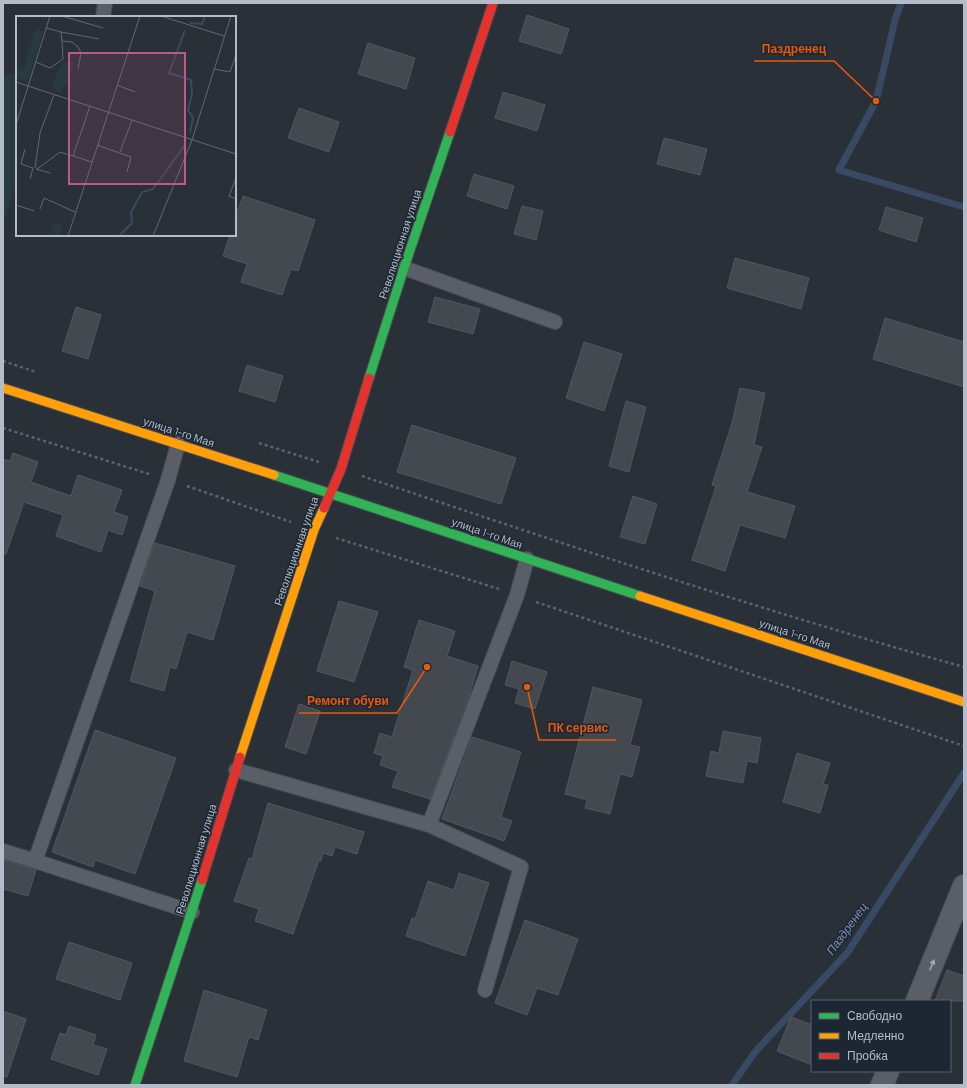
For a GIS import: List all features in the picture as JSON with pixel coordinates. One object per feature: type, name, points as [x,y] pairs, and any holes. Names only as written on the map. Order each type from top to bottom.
[{"type":"street","name":"Революционная улица","points":[[135,1085],[314,530],[341,469],[404,268],[493,3]]},
{"type":"street","name":"улица 1-го Мая","points":[[3,388],[330,492],[527,559],[964,702]]},
{"type":"street","points":[[917,1000],[964,886]]},
{"type":"street","points":[[882,1085],[888,1072]]},
{"type":"lane","points":[[103,16],[104,3]]},
{"type":"lane","points":[[404,268],[555,322]]},
{"type":"lane","points":[[35,860],[168,480],[178,444]]},
{"type":"lane","points":[[429,825],[517,595],[527,559]]},
{"type":"lane","points":[[236,770],[429,825],[521,868],[485,990]]},
{"type":"lane","points":[[3,851],[35,860],[192,912]]},
{"type":"path","points":[[3,361],[40,373]]},
{"type":"path","points":[[3,428],[168,480],[314,530],[517,595],[964,746]]},
{"type":"path","points":[[258,443],[861,638],[964,667]]},
{"type":"green space","points":[[16,74],[16,182],[3,226],[3,75]]},
{"type":"building","points":[[527,15],[569,29],[561,54],[519,41]]},
{"type":"building","points":[[368,43],[415,58],[406,89],[358,74]]},
{"type":"building","points":[[503,92],[545,105],[537,131],[495,118]]},
{"type":"building","points":[[299,108],[339,122],[329,152],[288,138]]},
{"type":"building","points":[[664,138],[707,149],[700,175],[657,164]]},
{"type":"building","points":[[474,174],[514,186],[507,209],[467,196]]},
{"type":"building","points":[[243,196],[315,220],[298,271],[291,269],[282,295],[241,282],[247,264],[223,256],[230,236],[236,236],[236,216]]},
{"type":"building","points":[[522,206],[543,211],[536,240],[514,234]]},
{"type":"building","points":[[886,207],[923,218],[916,242],[879,230]]},
{"type":"building","points":[[735,258],[809,278],[801,309],[727,288]]},
{"type":"building","points":[[435,297],[480,309],[473,334],[428,322]]},
{"type":"building","points":[[76,307],[101,315],[88,359],[62,351]]},
{"type":"building","points":[[885,318],[964,342],[964,387],[873,359]]},
{"type":"building","points":[[584,342],[622,354],[604,411],[566,398]]},
{"type":"building","points":[[247,365],[283,376],[275,402],[239,391]]},
{"type":"building","points":[[740,388],[765,393],[754,445],[762,447],[747,492],[795,506],[785,538],[740,525],[725,571],[692,560],[716,486],[712,485],[732,423]]},
{"type":"building","points":[[626,401],[646,407],[629,472],[609,466]]},
{"type":"building","points":[[412,425],[516,458],[501,504],[397,472]]},
{"type":"building","points":[[13,453],[38,462],[31,482],[71,496],[78,475],[122,490],[114,512],[128,517],[122,535],[108,530],[101,552],[56,536],[63,515],[24,502],[6,554],[3,554],[3,459],[10,461]]},
{"type":"building","points":[[633,496],[657,504],[645,544],[620,537]]},
{"type":"building","points":[[155,543],[235,566],[213,640],[187,632],[176,669],[170,667],[164,691],[130,681],[155,591],[140,586]]},
{"type":"building","points":[[339,601],[378,612],[354,682],[317,671]]},
{"type":"building","points":[[419,620],[455,631],[447,656],[478,666],[467,703],[430,799],[392,787],[398,771],[380,765],[383,756],[374,753],[380,733],[392,737],[413,670],[404,667]]},
{"type":"building","points":[[512,661],[547,672],[535,709],[515,703],[519,689],[505,685]]},
{"type":"building","points":[[593,687],[642,700],[630,745],[640,747],[632,777],[620,774],[610,814],[585,808],[587,800],[565,794]]},
{"type":"building","points":[[299,704],[320,711],[306,754],[285,747]]},
{"type":"building","points":[[95,730],[176,758],[135,874],[95,860],[93,867],[52,852]]},
{"type":"building","points":[[723,731],[761,738],[757,763],[747,761],[743,783],[706,776],[711,751],[719,753]]},
{"type":"building","points":[[472,737],[521,752],[501,817],[512,821],[504,841],[442,819]]},
{"type":"building","points":[[797,753],[830,763],[823,784],[828,785],[820,813],[783,802]]},
{"type":"building","points":[[268,803],[364,832],[357,854],[335,847],[332,856],[323,853],[321,861],[319,860],[293,934],[255,921],[259,909],[234,901],[249,858],[252,859]]},
{"type":"building","points":[[3,860],[36,870],[28,896],[3,889]]},
{"type":"building","points":[[459,873],[489,883],[465,956],[406,936],[412,918],[415,919],[428,881],[454,890]]},
{"type":"building","points":[[525,920],[578,939],[558,995],[537,988],[527,1015],[495,1003]]},
{"type":"building","points":[[69,942],[132,963],[120,1000],[56,979]]},
{"type":"building","points":[[947,970],[964,976],[964,1001],[935,1000]]},
{"type":"building","points":[[204,990],[267,1010],[258,1040],[249,1037],[237,1077],[184,1061]]},
{"type":"building","points":[[3,1011],[26,1019],[7,1077],[3,1076]]},
{"type":"building","points":[[791,1017],[811,1025],[811,1065],[777,1051]]},
{"type":"building","points":[[69,1026],[96,1035],[93,1045],[107,1049],[98,1075],[51,1059],[60,1033],[66,1035]]},
{"type":"waterway","name":"Паздренец","points":[[901,3],[895,20],[876,101],[839,170],[964,207]]},
{"type":"waterway","name":"Паздренец","points":[[732,1085],[755,1052],[848,952],[964,773]]},
{"type":"traffic: fast","points":[[369,378],[450,132]]},
{"type":"traffic: fast","points":[[274,475],[640,596]]},
{"type":"traffic: fast","points":[[135,1085],[202,880]]},
{"type":"traffic: slow","points":[[3,388],[274,475]]},
{"type":"traffic: slow","points":[[240,757],[314,530],[324,508]]},
{"type":"traffic: slow","points":[[640,596],[964,702]]},
{"type":"traffic: jam","points":[[450,132],[493,3]]},
{"type":"traffic: jam","points":[[324,508],[341,469],[369,378]]},
{"type":"traffic: jam","points":[[202,880],[240,757]]},
{"type":"place","name":"Паздренец","points":[[876,101]]},
{"type":"place","name":"Ремонт обуви","points":[[427,667]]},
{"type":"place","name":"ПК сервис","points":[[527,687]]}]
